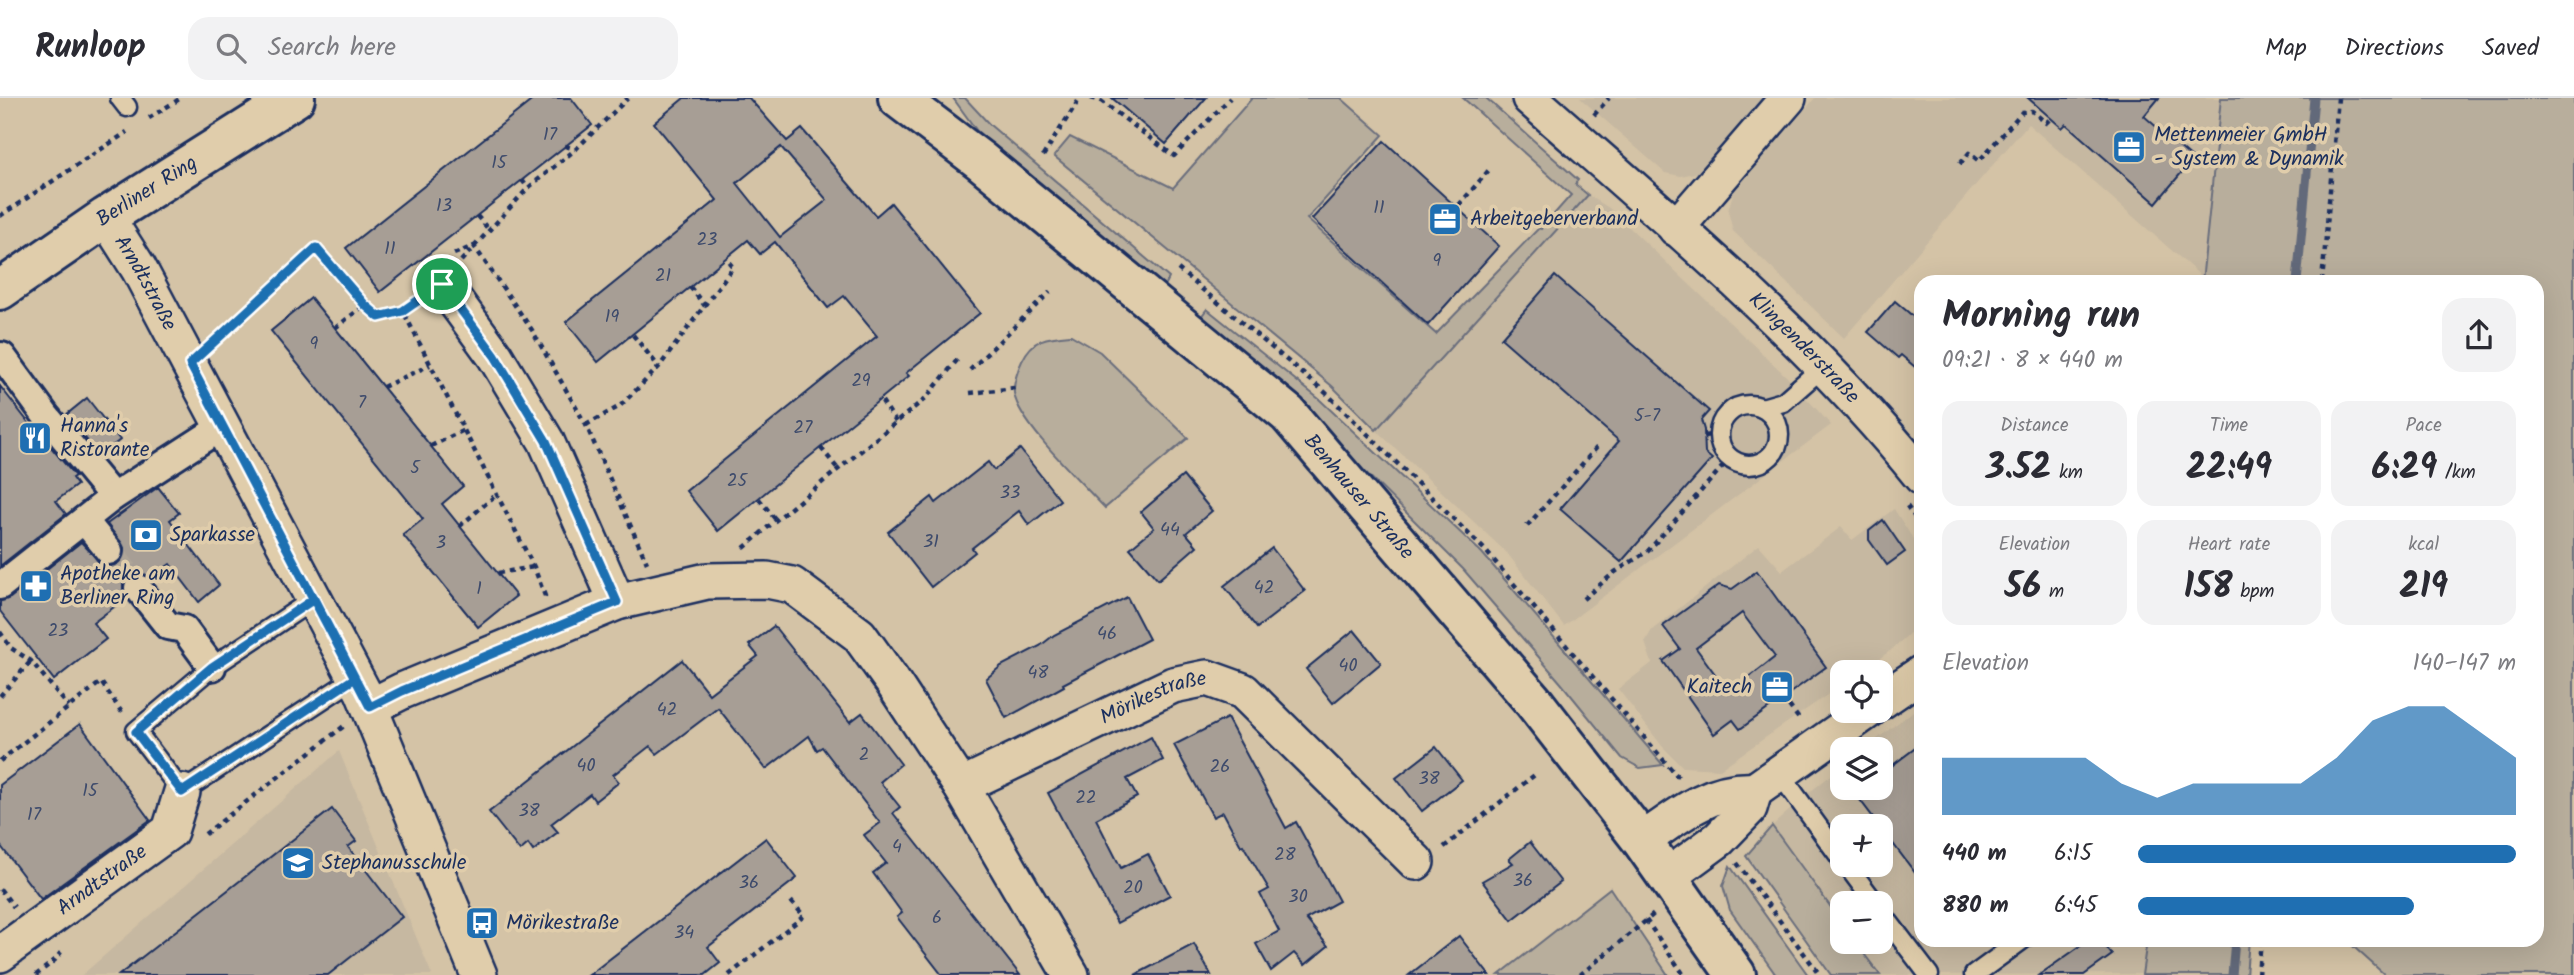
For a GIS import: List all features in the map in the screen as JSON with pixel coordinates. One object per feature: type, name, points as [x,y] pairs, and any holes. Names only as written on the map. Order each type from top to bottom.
[{"type":"main road","name":"Berliner Ring","points":[[0,290],[106,217],[295,98]]},
{"type":"main road","name":"Benhauser Straße","points":[[898,98],[981,161],[1288,414],[1534,702],[1642,841],[1736,975]]},
{"type":"street","name":"Klingenderstraße","points":[[1530,98],[1676,228],[1824,366],[1914,468]]},
{"type":"street","points":[[1676,228],[1788,98]]},
{"type":"street","name":"Arndtstraße","points":[[106,217],[139,269],[363,693],[480,975]]},
{"type":"street","points":[[446,269],[546,441],[617,602]]},
{"type":"street","points":[[2,356],[46,416],[113,497]]},
{"type":"street","points":[[0,586],[113,497],[223,426]]},
{"type":"street","points":[[84,520],[109,551]]},
{"type":"street","points":[[363,693],[402,691],[617,602],[707,581],[767,580],[792,585],[859,635],[961,786],[1071,975]]},
{"type":"street","points":[[138,588],[168,626],[184,629],[212,667]]},
{"type":"street","name":"Mörikestraße","points":[[961,786],[1173,685],[1208,678],[1243,691],[1416,862]]},
{"type":"street","points":[[1893,693],[1914,678]]},
{"type":"street","points":[[1667,877],[1719,839],[1749,808],[1767,783],[1851,723]]},
{"type":"street","points":[[1642,841],[1696,804],[1735,790],[1767,783]]},
{"type":"street","name":"Arndtstraße","points":[[0,954],[170,831],[182,792]]},
{"type":"lane","points":[[1762,408],[1783,402],[1824,366]]},
{"type":"lane","points":[[1754,405],[1762,408],[1770,413],[1779,431],[1775,450],[1769,458],[1750,465],[1732,459],[1712,435],[1724,418],[1737,407],[1754,405]]},
{"type":"lane","points":[[314,599],[212,667],[136,732],[182,792],[363,693]]},
{"type":"lane","points":[[1767,783],[1830,848]]},
{"type":"lane","points":[[1855,877],[1866,891]]},
{"type":"lane","points":[[1893,928],[1929,975]]},
{"type":"lane","points":[[1974,975],[2012,947]]},
{"type":"path","points":[[139,123],[181,98]]},
{"type":"path","points":[[190,364],[316,248],[365,305],[379,317],[403,311],[474,246],[528,188],[576,149],[628,98]]},
{"type":"path","points":[[1043,156],[1080,98]]},
{"type":"path","points":[[1091,98],[1101,101],[1174,156],[1230,98]]},
{"type":"path","points":[[1594,116],[1609,98]]},
{"type":"path","points":[[2323,275],[2338,98]]},
{"type":"path","points":[[1960,163],[1969,153],[1979,161],[2022,112],[2032,111],[2046,123],[2051,118]]},
{"type":"path","points":[[0,216],[128,131]]},
{"type":"path","points":[[565,146],[576,149]]},
{"type":"path","points":[[1459,205],[1489,170]]},
{"type":"path","points":[[522,180],[528,188]]},
{"type":"path","points":[[477,216],[489,230]]},
{"type":"path","points":[[446,269],[474,246]]},
{"type":"path","points":[[474,246],[532,330],[586,425],[646,562],[653,567]]},
{"type":"path","points":[[586,425],[620,406],[659,367],[733,267],[726,259]]},
{"type":"path","points":[[1178,269],[1326,393],[1485,550],[1682,782]]},
{"type":"path","points":[[690,287],[705,306]]},
{"type":"path","points":[[970,370],[1049,292]]},
{"type":"path","points":[[335,328],[365,305]]},
{"type":"path","points":[[403,311],[534,567],[545,596],[543,603]]},
{"type":"path","points":[[633,335],[659,367]]},
{"type":"path","points":[[741,558],[743,550],[776,520],[926,398],[958,359]]},
{"type":"path","points":[[383,387],[430,365]]},
{"type":"path","points":[[970,393],[1015,388]]},
{"type":"path","points":[[882,401],[897,422]]},
{"type":"path","points":[[431,446],[464,430]]},
{"type":"path","points":[[1527,526],[1600,444]]},
{"type":"path","points":[[821,448],[838,469]]},
{"type":"path","points":[[1583,599],[1615,572],[1648,551],[1732,459]]},
{"type":"path","points":[[460,526],[497,494]]},
{"type":"path","points":[[759,499],[776,520]]},
{"type":"path","points":[[498,573],[534,567]]},
{"type":"path","points":[[0,632],[11,648],[31,661],[69,707]]},
{"type":"path","points":[[0,696],[31,661]]},
{"type":"path","points":[[0,761],[101,682],[136,732]]},
{"type":"path","points":[[1416,862],[1437,853],[1537,773]]},
{"type":"path","points":[[1733,859],[1820,975]]},
{"type":"path","points":[[729,975],[804,916],[790,900]]},
{"type":"path","points":[[1580,975],[1646,920],[1684,975]]},
{"type":"path","points":[[2258,975],[2260,947]]},
{"type":"shaded area","points":[[953,98],[965,98],[990,125],[1169,278],[1162,292],[977,131]]},
{"type":"shaded area","points":[[1252,98],[1341,98],[1383,135],[1307,219],[1436,334],[1539,228],[1541,229],[1571,195],[1463,98],[1486,98],[1578,180],[1575,184],[1588,195],[1376,430],[1332,386],[1054,156],[1070,137],[1173,188]]},
{"type":"shaded area","points":[[1580,98],[1768,98],[1707,170],[1681,176],[1665,173]]},
{"type":"shaded area","points":[[1815,98],[2221,98],[2203,275],[2200,275],[2028,124],[1844,338],[1733,231],[1728,211],[1733,193]]},
{"type":"shaded area","points":[[2221,98],[2574,98],[2574,975],[2385,975],[2354,947],[2544,947],[2544,275],[2203,275]]},
{"type":"shaded area","points":[[1588,195],[1609,208],[1786,376],[1831,425],[1564,626],[1507,553],[1376,430]]},
{"type":"shaded area","points":[[1207,309],[1319,399],[1482,553],[1663,765],[1640,768],[1622,758],[1463,569],[1303,410],[1197,322]]},
{"type":"shaded area","points":[[1071,335],[1100,352],[1188,438],[1105,508],[1039,436],[1018,406],[1014,393],[1015,381],[1026,353],[1042,340]]},
{"type":"shaded area","points":[[1894,509],[1914,540],[1914,629],[1877,660],[1830,660],[1830,693],[1720,769],[1683,767],[1662,746],[1618,689],[1652,663],[1645,642],[1652,630],[1759,545],[1782,571],[1841,527],[1852,540]]},
{"type":"shaded area","points":[[1914,710],[1914,947],[2146,947],[2144,974],[1880,975],[1864,954],[1893,954],[1893,891],[1830,891],[1830,906],[1772,826],[1830,776],[1830,800],[1893,800],[1893,737],[1880,737]]},
{"type":"shaded area","name":"Stephanusschule","points":[[339,751],[432,975],[82,975]]},
{"type":"shaded area","points":[[1772,826],[1830,906],[1830,954],[1864,954],[1880,975],[1831,975],[1746,856]]},
{"type":"shaded area","points":[[1730,866],[1808,975],[1776,975],[1730,910],[1723,886]]},
{"type":"shaded area","points":[[1610,888],[1668,975],[1499,975]]},
{"type":"shaded area","points":[[2146,947],[2248,947],[2246,975],[2142,975]]},
{"type":"building","points":[[535,98],[571,98],[592,125],[380,292],[346,248]]},
{"type":"building","points":[[684,98],[749,98],[787,141],[802,129],[876,216],[891,203],[980,313],[906,373],[909,376],[718,531],[686,491],[877,336],[844,296],[828,308],[775,242],[760,254],[748,240],[598,362],[566,322],[717,200],[654,123]],"holes":[[[781,147],[827,200],[780,237],[737,183]]]},
{"type":"building","points":[[1112,98],[1206,98],[1166,144]]},
{"type":"building","points":[[2028,98],[2159,98],[2144,116],[2193,159],[2156,203],[2066,124],[2062,128]]},
{"type":"building","points":[[1384,141],[1499,246],[1428,325],[1312,219]]},
{"type":"building","points":[[1555,276],[1709,411],[1701,420],[1705,453],[1712,459],[1621,562],[1560,509],[1619,441],[1501,338]]},
{"type":"building","points":[[311,298],[463,486],[442,504],[516,596],[478,627],[403,535],[423,519],[271,331]]},
{"type":"building","points":[[1895,301],[1914,317],[1914,366],[1901,355],[1898,358],[1868,332]]},
{"type":"building","points":[[0,386],[75,476],[72,478],[77,485],[56,501],[66,514],[0,566]]},
{"type":"building","points":[[87,398],[120,440],[100,456],[66,415]]},
{"type":"building","points":[[1020,449],[1060,500],[1029,525],[1019,511],[972,548],[975,552],[931,587],[888,532],[932,497],[936,503],[988,462],[994,470]]},
{"type":"building","points":[[1183,476],[1212,511],[1186,533],[1197,546],[1158,580],[1130,548],[1154,528],[1141,512]]},
{"type":"building","points":[[158,487],[179,513],[170,520],[219,585],[199,602],[170,564],[150,578],[143,573],[129,575],[123,583],[126,598],[93,623],[106,639],[54,680],[0,611],[0,601],[10,598],[81,542],[103,565],[111,567],[118,564],[124,556],[124,548],[107,524]]},
{"type":"building","points":[[1883,520],[1905,552],[1887,565],[1869,540],[1869,531]]},
{"type":"building","points":[[1272,548],[1305,591],[1257,628],[1224,586]]},
{"type":"building","points":[[1757,571],[1826,667],[1740,729],[1733,720],[1714,734],[1663,661],[1680,649],[1663,626],[1719,585],[1732,589]],"holes":[[[1742,613],[1775,657],[1729,693],[1696,648]]]},
{"type":"building","points":[[1127,597],[1149,639],[1063,684],[1064,686],[1006,718],[986,679],[1001,666],[1040,646],[1054,635]]},
{"type":"building","points":[[774,626],[850,722],[862,713],[901,764],[880,782],[900,807],[893,813],[1020,975],[942,975],[897,917],[902,913],[873,873],[886,863],[864,835],[880,823],[822,747],[817,750],[809,736],[766,769],[718,708],[657,754],[650,746],[613,775],[619,782],[595,801],[590,794],[551,824],[558,832],[533,851],[528,844],[520,851],[489,812],[682,660],[709,694],[758,656],[749,645]]},
{"type":"building","points":[[1354,630],[1381,663],[1333,703],[1306,669]]},
{"type":"building","points":[[1227,718],[1286,828],[1296,822],[1339,901],[1306,919],[1328,946],[1305,965],[1294,953],[1271,971],[1256,944],[1279,931],[1260,894],[1269,889],[1223,812],[1213,817],[1174,745]]},
{"type":"building","points":[[80,724],[150,820],[41,899],[0,845],[0,785]]},
{"type":"building","points":[[1151,737],[1163,760],[1127,779],[1137,797],[1096,819],[1121,868],[1148,854],[1170,895],[1117,923],[1048,793]]},
{"type":"building","points":[[1436,747],[1462,780],[1422,811],[1396,778]]},
{"type":"building","points":[[1914,749],[1914,871],[1893,844],[1893,814],[1871,814],[1860,800],[1893,800],[1893,765]]},
{"type":"building","points":[[332,809],[356,841],[348,847],[402,917],[328,975],[119,975]]},
{"type":"building","points":[[766,838],[797,878],[708,947],[720,963],[705,975],[589,975]]},
{"type":"building","points":[[1530,842],[1561,882],[1512,920],[1482,881],[1513,863],[1509,859]]},
{"type":"building","points":[[1459,936],[1489,975],[1409,975]]},
{"type":"building","points":[[1194,944],[1211,975],[1135,975]]},
{"type":"building","points":[[2079,947],[2106,947],[2112,955],[2084,975],[2039,975]]},
{"type":"waterway","points":[[2298,275],[2314,98]]},
{"type":"waterway","points":[[2232,975],[2234,947]]},
{"type":"tunnel","points":[[109,551],[138,588]]},
{"type":"place","name":"Mettenmeier GmbH - System & Dynamik","points":[[2129,147]]},
{"type":"place","name":"Arbeitgeberverband","points":[[1445,219]]},
{"type":"place","name":"Hanna's Ristorante","points":[[35,438]]},
{"type":"place","name":"Sparkasse","points":[[146,535]]},
{"type":"place","name":"Apotheke am Berliner Ring","points":[[36,586]]},
{"type":"place","name":"Kaitech","points":[[1777,687]]},
{"type":"place","name":"Stephanusschule","points":[[298,863]]},
{"type":"place","name":"Mörikestraße","points":[[482,923]]},
{"type":"route","points":[[442,284],[403,311],[379,317],[365,305],[316,248],[190,364],[314,599],[355,678],[182,792],[136,732],[212,667],[314,599],[370,707],[402,691],[617,602],[546,441],[495,356],[442,284]]}]
